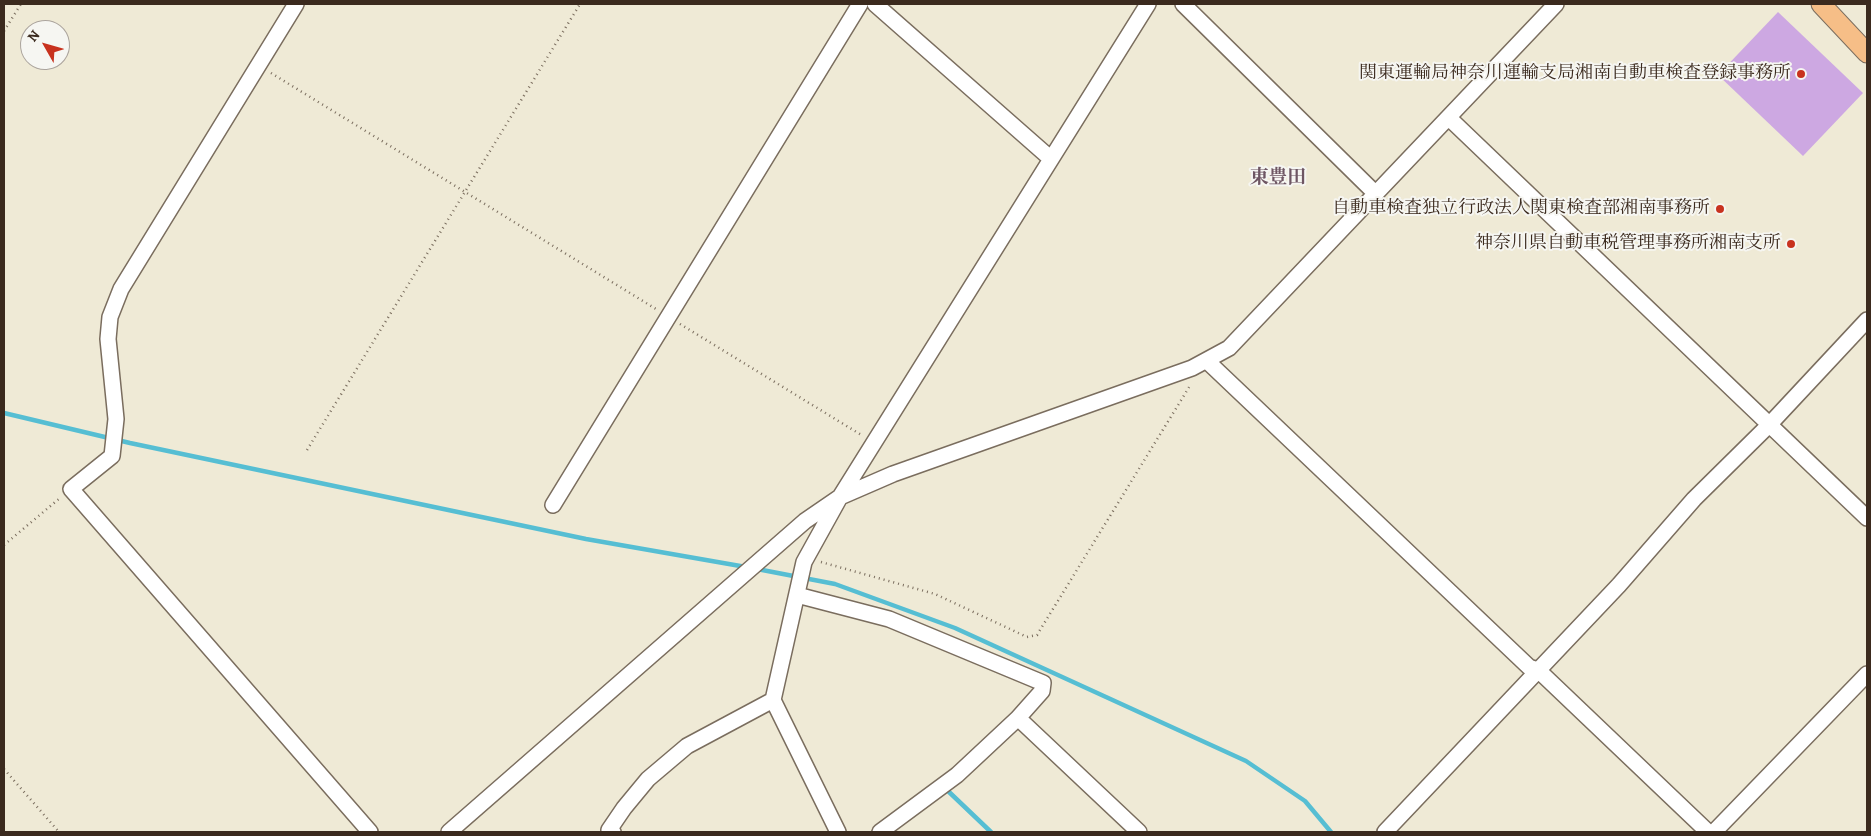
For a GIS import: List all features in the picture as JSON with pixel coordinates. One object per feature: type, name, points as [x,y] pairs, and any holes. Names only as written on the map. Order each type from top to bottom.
[{"type":"main road","points":[[1821,4],[1867,52]]},
{"type":"street","points":[[296,4],[121,289],[110,317],[108,339],[116,419],[112,456],[71,489],[370,832]]},
{"type":"street","points":[[553,505],[860,4]]},
{"type":"street","points":[[875,4],[1050,158]]},
{"type":"street","points":[[838,832],[773,700],[805,560],[840,497],[1050,158],[1148,4]]},
{"type":"street","points":[[1183,4],[1376,194]]},
{"type":"street","points":[[449,832],[805,521],[840,497],[893,474],[1192,368],[1229,348],[1449,118],[1549,6]]},
{"type":"street","points":[[1449,118],[1867,518]]},
{"type":"street","points":[[1385,832],[1619,585],[1694,499],[1769,425],[1867,320]]},
{"type":"street","points":[[1208,361],[1529,667],[1538,670],[1708,832]]},
{"type":"street","points":[[797,595],[889,619],[1042,683],[1042,691],[1018,718],[957,776],[880,832]]},
{"type":"street","points":[[1714,832],[1867,674]]},
{"type":"street","points":[[610,832],[624,808],[648,779],[687,746],[773,700]]},
{"type":"street","points":[[1018,718],[1139,832]]},
{"type":"path","points":[[4,31],[21,4]]},
{"type":"path","points":[[307,450],[580,4]]},
{"type":"path","points":[[258,65],[875,443]]},
{"type":"path","points":[[805,560],[935,594],[1027,637],[1037,635],[1191,384],[1192,368]]},
{"type":"path","points":[[4,544],[71,489]]},
{"type":"path","points":[[4,768],[59,832]]},
{"type":"building","points":[[1778,12],[1863,93],[1803,156],[1718,75]]},
{"type":"waterway","points":[[4,413],[130,443],[586,539],[746,567]]},
{"type":"waterway","points":[[757,569],[835,584],[955,628],[1246,761],[1305,801],[1331,832]]},
{"type":"waterway","points":[[948,791],[991,832]]},
{"type":"place","name":"関東運輸局神奈川運輸支局湘南自動車検査登録事務所","points":[[1801,74]]},
{"type":"place","name":"自動車検査独立行政法人関東検査部湘南事務所","points":[[1720,209]]},
{"type":"place","name":"神奈川県自動車税管理事務所湘南支所","points":[[1791,244]]},
{"type":"district","name":"東豊田","points":[[1278,178]]}]
